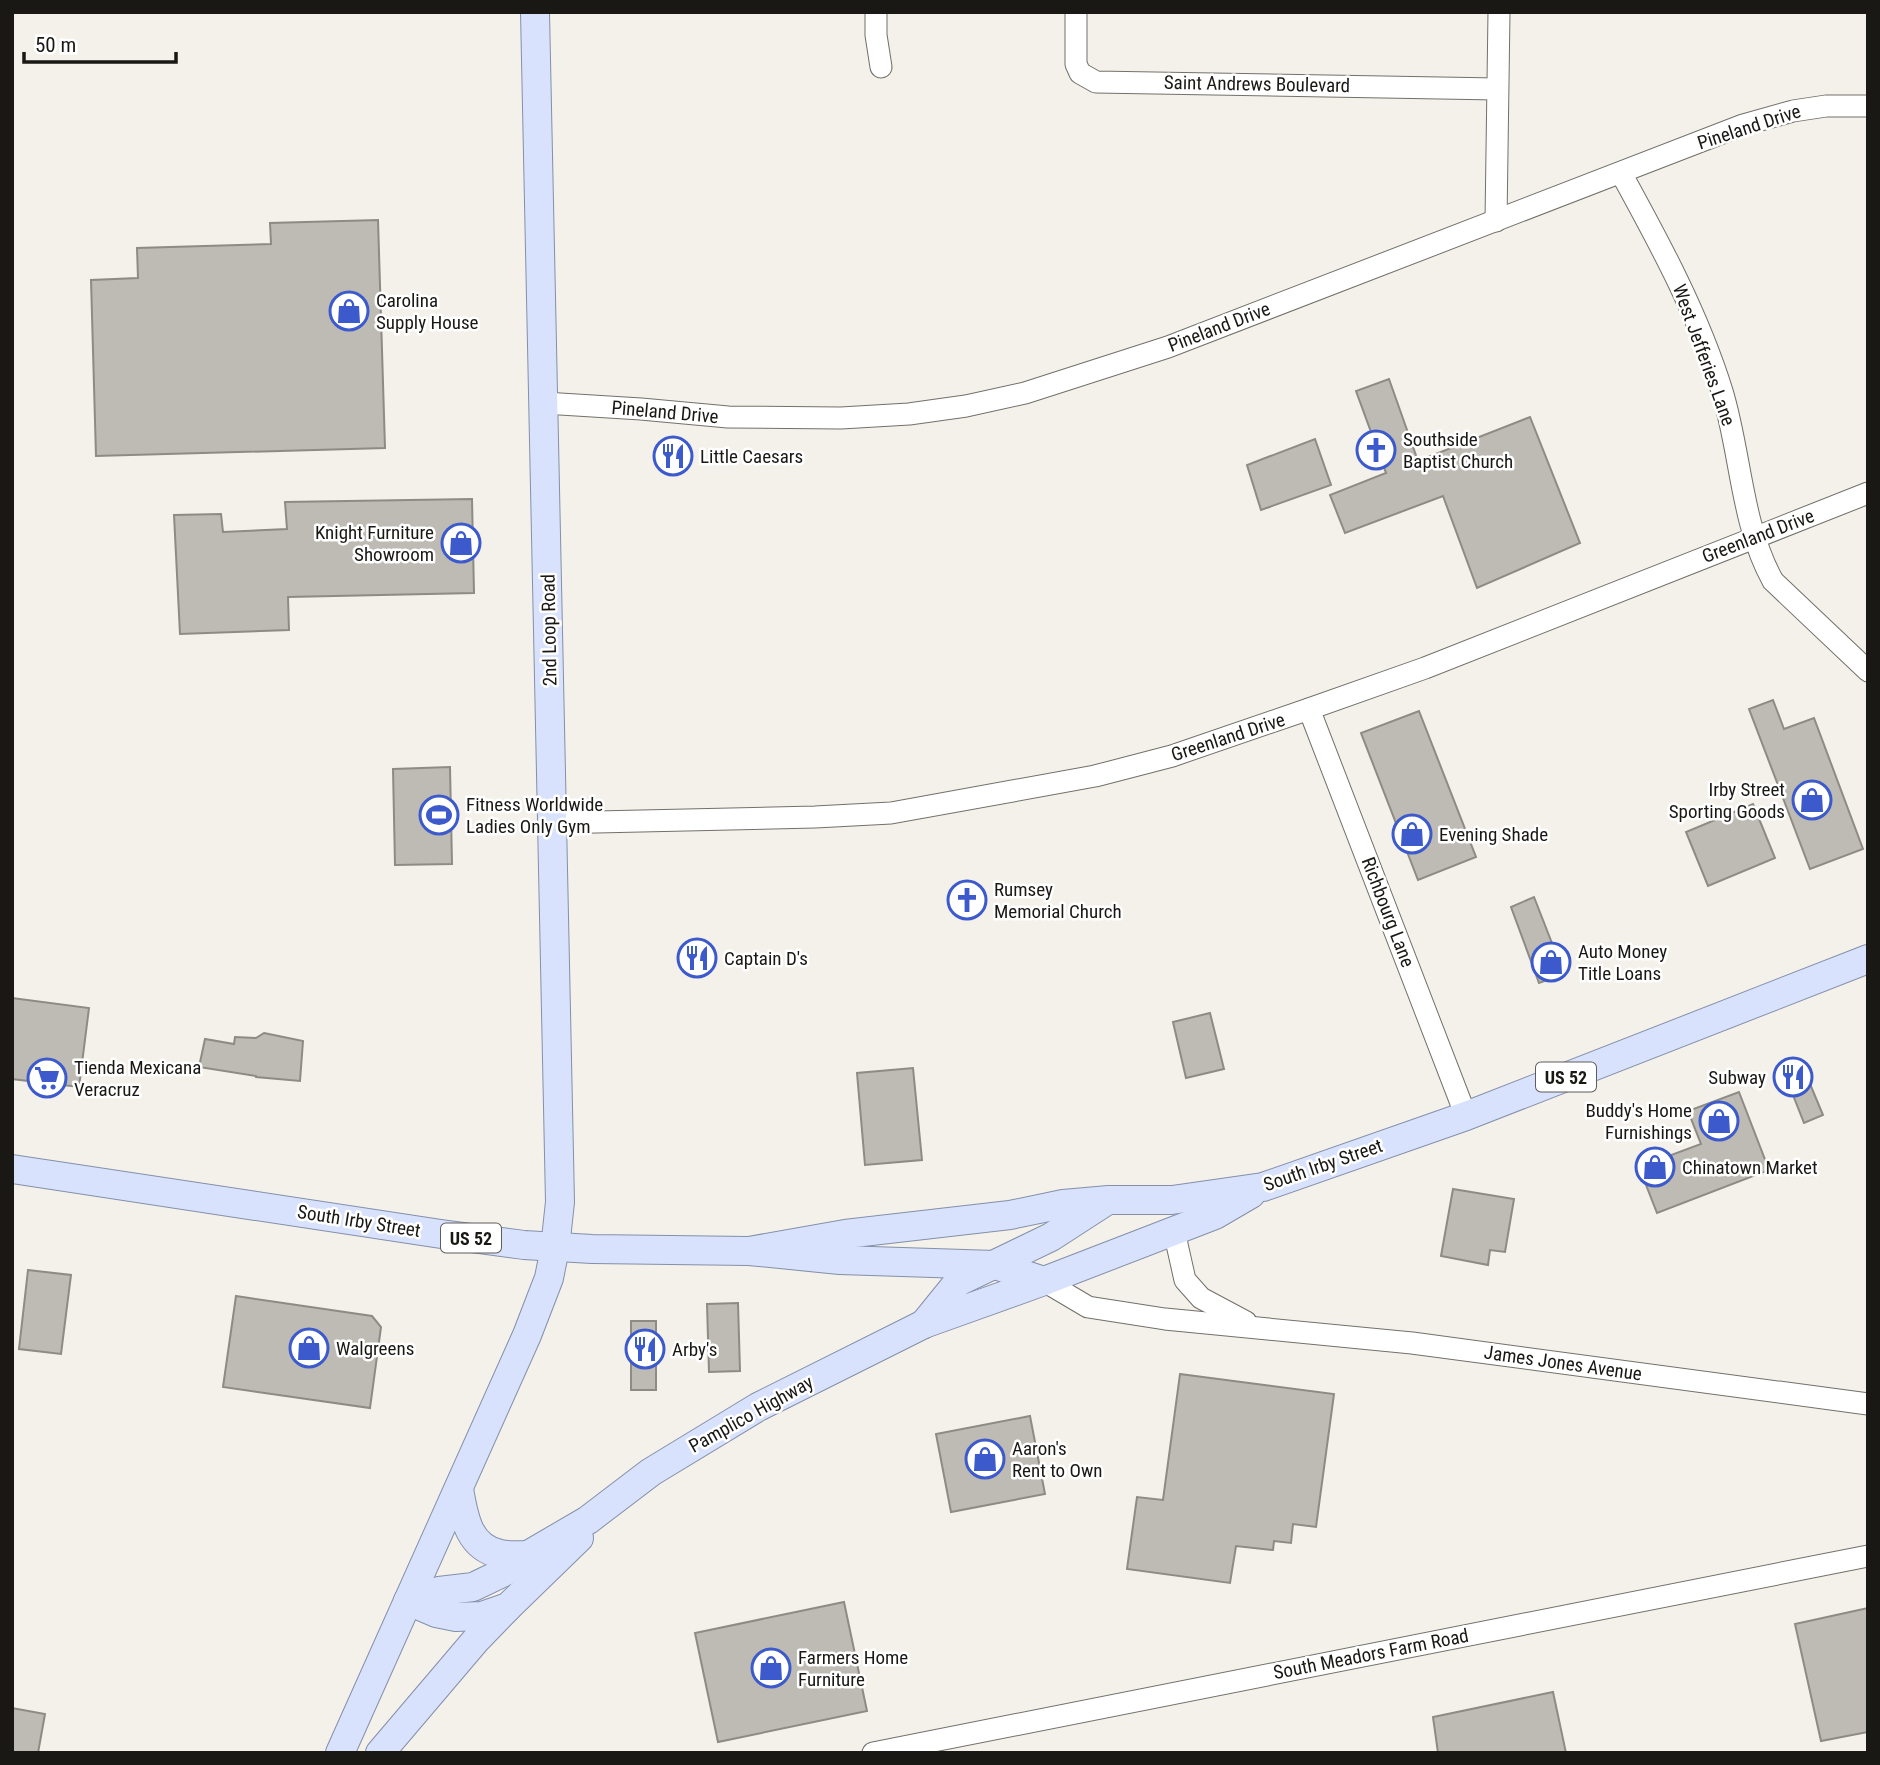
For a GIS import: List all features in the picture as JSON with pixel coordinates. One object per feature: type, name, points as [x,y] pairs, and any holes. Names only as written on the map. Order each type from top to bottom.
[{"type":"main road","name":"2nd Loop Road","points":[[535,12],[560,1202],[555,1248]]},
{"type":"main road","name":"South Irby Street","points":[[750,1251],[845,1234],[1010,1215],[1063,1204],[1109,1200],[1172,1200],[1263,1187],[1466,1115],[1868,960]]},
{"type":"main road","name":"South Irby Street","points":[[12,1169],[441,1234],[555,1248],[750,1251],[839,1260],[995,1265],[1044,1281]]},
{"type":"main road","name":"Pamplico Highway","points":[[408,1601],[439,1591],[473,1587],[504,1572],[588,1520],[651,1472],[758,1407],[924,1324],[1215,1215],[1263,1187]]},
{"type":"main road","name":"Pamplico Highway","points":[[924,1324],[958,1282],[1051,1237],[1109,1200]]},
{"type":"main road","points":[[340,1753],[527,1335],[548,1278],[555,1248]]},
{"type":"main road","points":[[459,1489],[467,1526],[478,1543],[499,1554],[528,1555]]},
{"type":"main road","name":"Pamplico Highway","points":[[380,1753],[476,1640],[579,1538],[588,1520]]},
{"type":"main road","name":"Pamplico Highway","points":[[408,1601],[436,1613],[456,1617],[482,1616],[508,1607]]},
{"type":"street","points":[[876,12],[881,67]]},
{"type":"street","name":"Saint Andrews Boulevard","points":[[1076,12],[1076,64],[1080,73],[1096,82],[1497,89]]},
{"type":"street","points":[[1496,221],[1499,12]]},
{"type":"street","name":"Pineland Drive","points":[[544,403],[727,418],[780,419],[909,414],[966,406],[1025,393],[1168,347],[1743,125],[1776,115],[1826,106],[1868,106]]},
{"type":"street","name":"West Jefferies Lane","points":[[1621,173],[1668,260],[1695,318],[1728,414],[1763,564],[1773,581],[1868,671]]},
{"type":"street","name":"Greenland Drive","points":[[552,823],[891,813],[1095,776],[1172,756],[1437,663],[1868,494]]},
{"type":"street","name":"Richbourg Lane","points":[[1309,709],[1466,1115]]},
{"type":"street","name":"James Jones Avenue","points":[[1174,1231],[1185,1280],[1201,1298],[1257,1328]]},
{"type":"street","name":"James Jones Avenue","points":[[1044,1281],[1088,1307],[1165,1319],[1412,1343],[1868,1404]]},
{"type":"street","name":"South Meadors Farm Road","points":[[873,1753],[1868,1556]]},
{"type":"building","points":[[378,220],[385,448],[96,456],[91,280],[138,278],[137,248],[271,244],[270,223]]},
{"type":"building","points":[[1389,379],[1418,461],[1530,417],[1580,543],[1477,588],[1443,496],[1345,533],[1330,495],[1386,473],[1356,391]]},
{"type":"building","points":[[1315,439],[1331,485],[1261,510],[1247,465]]},
{"type":"building","points":[[472,499],[474,593],[288,597],[289,630],[180,634],[174,515],[221,514],[223,532],[287,529],[285,502]]},
{"type":"building","points":[[1773,700],[1784,729],[1814,718],[1863,849],[1810,869],[1749,709]]},
{"type":"building","points":[[1419,711],[1476,857],[1418,880],[1361,733]]},
{"type":"building","points":[[450,767],[452,864],[395,865],[393,769]]},
{"type":"building","points":[[1753,804],[1775,858],[1708,886],[1686,832]]},
{"type":"building","points":[[1534,897],[1564,974],[1539,983],[1511,907]]},
{"type":"building","points":[[12,998],[89,1008],[79,1087],[12,1079]]},
{"type":"building","points":[[1210,1013],[1224,1069],[1186,1078],[1173,1022]]},
{"type":"building","points":[[264,1033],[303,1041],[300,1081],[199,1067],[205,1039],[234,1044],[235,1037],[256,1038]]},
{"type":"building","points":[[1800,1060],[1823,1115],[1804,1123],[1782,1067]]},
{"type":"building","points":[[913,1068],[922,1160],[865,1165],[857,1073]]},
{"type":"building","points":[[1739,1092],[1769,1170],[1657,1213],[1639,1167],[1701,1144],[1688,1111]]},
{"type":"building","points":[[1453,1189],[1514,1199],[1505,1252],[1490,1250],[1488,1265],[1441,1256]]},
{"type":"building","points":[[28,1270],[71,1275],[61,1354],[19,1349]]},
{"type":"building","points":[[236,1296],[372,1316],[381,1327],[370,1408],[223,1387]]},
{"type":"building","points":[[738,1303],[740,1371],[709,1372],[707,1304]]},
{"type":"building","points":[[631,1321],[656,1321],[656,1390],[631,1390]]},
{"type":"building","points":[[1180,1374],[1334,1394],[1316,1527],[1293,1524],[1291,1543],[1274,1541],[1273,1550],[1236,1546],[1230,1583],[1127,1569],[1137,1497],[1163,1500]]},
{"type":"building","points":[[1030,1416],[1045,1494],[951,1512],[936,1434]]},
{"type":"building","points":[[844,1602],[867,1711],[718,1742],[695,1633]]},
{"type":"building","points":[[1868,1608],[1868,1732],[1821,1741],[1795,1624]]},
{"type":"building","points":[[1553,1692],[1566,1753],[1438,1753],[1433,1717]]},
{"type":"building","points":[[12,1708],[45,1714],[38,1753],[12,1753]]},
{"type":"place","name":"Carolina Supply House","points":[[349,311]]},
{"type":"place","name":"Southside Baptist Church","points":[[1376,450]]},
{"type":"place","name":"Little Caesars","points":[[673,456]]},
{"type":"place","name":"Knight Furniture Showroom","points":[[461,543]]},
{"type":"place","name":"Irby Street Sporting Goods","points":[[1812,800]]},
{"type":"place","name":"Fitness Worldwide Ladies Only Gym","points":[[439,815]]},
{"type":"place","name":"Evening Shade","points":[[1412,834]]},
{"type":"place","name":"Rumsey Memorial Church","points":[[967,900]]},
{"type":"place","name":"Captain D's","points":[[697,958]]},
{"type":"place","name":"Auto Money Title Loans","points":[[1551,962]]},
{"type":"place","name":"Subway","points":[[1793,1077]]},
{"type":"place","name":"Tienda Mexicana Veracruz","points":[[47,1078]]},
{"type":"place","name":"Buddy's Home Furnishings","points":[[1719,1121]]},
{"type":"place","name":"Chinatown Market","points":[[1655,1167]]},
{"type":"place","name":"Walgreens","points":[[309,1348]]},
{"type":"place","name":"Arby's","points":[[645,1349]]},
{"type":"place","name":"Aaron's Rent to Own","points":[[985,1459]]},
{"type":"place","name":"Farmers Home Furniture","points":[[771,1668]]}]
